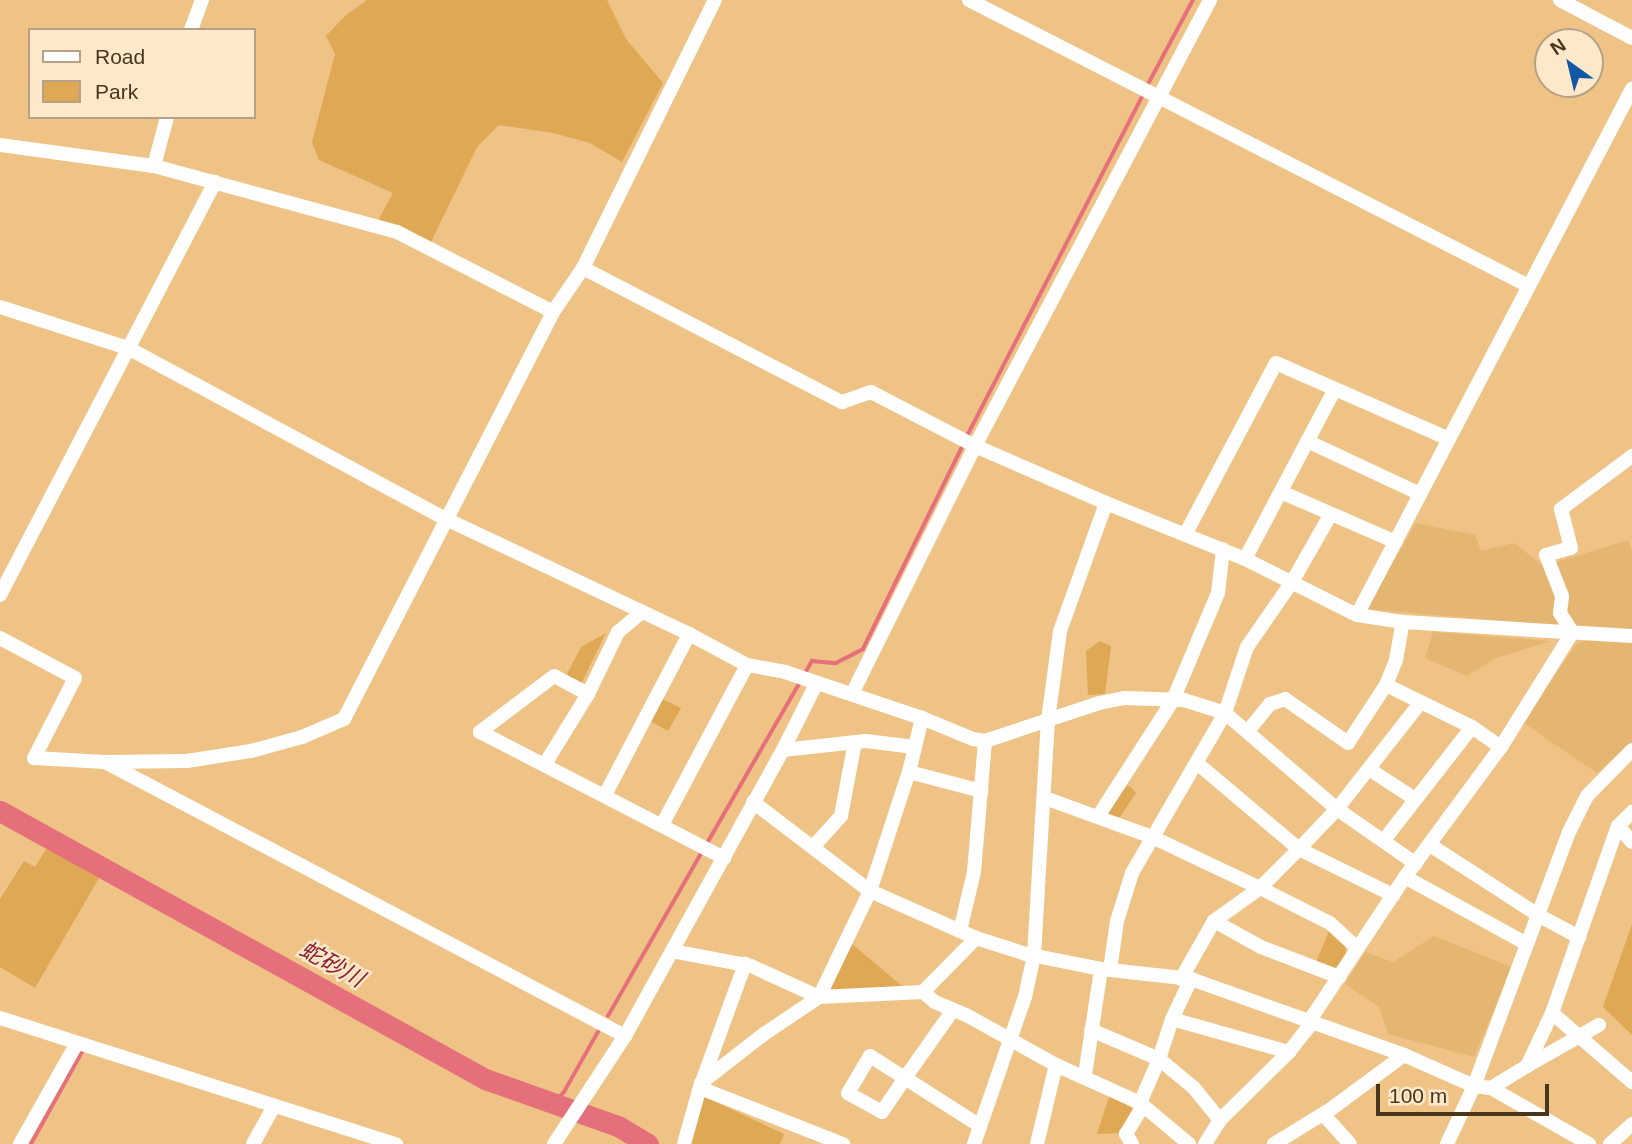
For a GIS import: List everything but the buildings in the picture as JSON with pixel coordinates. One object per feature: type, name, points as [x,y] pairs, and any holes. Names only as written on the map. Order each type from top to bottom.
[{"type":"street","points":[[192,28],[202,0]]},
{"type":"street","points":[[0,638],[75,678],[34,758],[105,762],[187,761],[251,751],[302,737],[344,719],[552,312],[583,268],[715,0]]},
{"type":"street","points":[[969,0],[1527,285]]},
{"type":"street","points":[[852,694],[975,446],[1210,0]]},
{"type":"street","points":[[1560,0],[1632,38]]},
{"type":"street","points":[[1357,615],[1527,285],[1575,201],[1632,89]]},
{"type":"street","points":[[154,166],[166,119]]},
{"type":"street","points":[[0,145],[154,166],[397,232],[552,312]]},
{"type":"street","points":[[0,595],[215,182]]},
{"type":"street","points":[[583,268],[842,402],[871,392],[975,446],[1172,531],[1186,533],[1223,549],[1357,615],[1402,622],[1571,630],[1632,636]]},
{"type":"street","points":[[0,307],[128,348],[446,519],[690,634],[747,665],[785,672],[985,741],[1099,703],[1124,698],[1184,700],[1225,713],[1337,809],[1416,864]]},
{"type":"street","points":[[1186,533],[1276,363],[1449,439]]},
{"type":"street","points":[[1245,559],[1335,389]]},
{"type":"street","points":[[1307,441],[1420,494]]},
{"type":"street","points":[[1205,1144],[1220,1121],[1289,1052],[1308,1027],[1310,1020],[1405,877],[1501,747],[1570,636],[1571,630],[1560,612],[1563,596],[1546,555],[1571,548],[1561,509],[1632,456]]},
{"type":"street","points":[[1281,492],[1396,542]]},
{"type":"street","points":[[974,1144],[1011,1041],[1034,956],[1048,720],[1059,631],[1106,503]]},
{"type":"street","points":[[1085,1076],[1091,1030],[1117,921],[1132,873],[1198,764],[1225,713],[1247,647],[1292,582],[1331,514]]},
{"type":"street","points":[[1100,815],[1173,699],[1218,593],[1223,549]]},
{"type":"street","points":[[545,764],[588,694],[618,632],[642,612]]},
{"type":"street","points":[[1248,731],[1270,704],[1285,699],[1349,743],[1386,685],[1396,660],[1402,622]]},
{"type":"street","points":[[605,794],[690,634]]},
{"type":"street","points":[[662,825],[747,665]]},
{"type":"street","points":[[588,694],[554,676],[480,732],[605,794],[724,858]]},
{"type":"street","points":[[554,1144],[625,1036],[783,750],[816,684]]},
{"type":"street","points":[[1386,685],[1472,727],[1501,747]]},
{"type":"street","points":[[1132,1144],[1126,1134],[1142,1104],[1186,979],[1214,920],[1259,888],[1337,809],[1420,703]]},
{"type":"street","points":[[701,1086],[764,1034],[819,998],[870,891],[909,772],[922,718]]},
{"type":"street","points":[[1384,840],[1472,727]]},
{"type":"street","points":[[960,931],[974,872],[985,741]]},
{"type":"street","points":[[783,750],[855,742],[915,747]]},
{"type":"street","points":[[813,847],[841,816],[855,742]]},
{"type":"street","points":[[1447,1144],[1474,1086],[1569,832],[1587,796],[1632,750]]},
{"type":"street","points":[[105,762],[625,1036]]},
{"type":"street","points":[[1198,764],[1299,849],[1393,895]]},
{"type":"street","points":[[1369,769],[1415,799]]},
{"type":"street","points":[[909,772],[982,791]]},
{"type":"street","points":[[1045,798],[1100,815],[1259,888],[1330,923],[1357,948]]},
{"type":"street","points":[[753,802],[870,891],[975,939],[1034,956],[1105,970],[1186,979],[1310,1020],[1405,1055],[1474,1086],[1491,1088],[1589,1144]]},
{"type":"street","points":[[1527,1066],[1552,1013],[1618,826],[1632,812]]},
{"type":"street","points":[[1618,826],[1632,842]]},
{"type":"street","points":[[1430,845],[1538,915],[1579,937]]},
{"type":"street","points":[[1405,877],[1527,944]]},
{"type":"street","points":[[1214,920],[1261,947],[1339,977]]},
{"type":"street","points":[[673,951],[745,964],[819,998],[923,992],[975,939]]},
{"type":"street","points":[[684,1144],[701,1086],[745,964]]},
{"type":"street","points":[[923,992],[935,1002],[1056,1065],[1142,1104],[1189,1144]]},
{"type":"street","points":[[953,1010],[905,1078],[980,1126]]},
{"type":"street","points":[[1552,1013],[1632,1082]]},
{"type":"street","points":[[0,1018],[396,1144]]},
{"type":"street","points":[[1172,1019],[1289,1052]]},
{"type":"street","points":[[1491,1088],[1599,1025]]},
{"type":"street","points":[[1091,1030],[1159,1059],[1194,1088],[1220,1121]]},
{"type":"street","points":[[20,1144],[77,1043]]},
{"type":"street","points":[[1274,1144],[1323,1114],[1405,1055]]},
{"type":"street","points":[[1037,1144],[1056,1065]]},
{"type":"street","points":[[701,1086],[843,1144]]},
{"type":"street","points":[[253,1144],[274,1106]]},
{"type":"street","points":[[1323,1114],[1350,1144]]},
{"type":"street","points":[[1610,1144],[1632,1124]]},
{"type":"shaded area","points":[[1416,523],[1475,535],[1481,551],[1514,543],[1544,566],[1628,540],[1632,551],[1632,632],[1366,609]]},
{"type":"shaded area","points":[[1433,632],[1551,641],[1496,658],[1467,676],[1425,658]]},
{"type":"shaded area","points":[[1591,639],[1632,641],[1632,742],[1597,773],[1522,722],[1576,644]]},
{"type":"shaded area","points":[[1434,936],[1512,967],[1474,1057],[1388,1034],[1379,1007],[1345,984],[1365,952],[1393,962]]},
{"type":"green space","points":[[367,0],[607,0],[626,39],[663,83],[622,162],[590,143],[553,133],[499,125],[477,147],[430,244],[378,221],[393,193],[319,160],[312,142],[335,54],[326,36],[346,15]]},
{"type":"green space","points":[[606,633],[581,684],[566,676],[581,647]]},
{"type":"green space","points":[[1100,641],[1111,646],[1105,694],[1088,695],[1086,651]]},
{"type":"green space","points":[[662,699],[681,708],[668,731],[650,721]]},
{"type":"green space","points":[[1130,786],[1136,793],[1120,817],[1109,817],[1105,811],[1120,787]]},
{"type":"green space","points":[[48,846],[102,873],[35,988],[0,967],[0,899],[24,861],[35,867]]},
{"type":"green space","points":[[1632,924],[1632,1035],[1603,1007]]},
{"type":"green space","points":[[1329,931],[1345,945],[1346,954],[1341,968],[1332,971],[1316,962]]},
{"type":"green space","points":[[852,944],[902,986],[829,992]]},
{"type":"green space","points":[[1110,1094],[1136,1111],[1122,1133],[1097,1134]]},
{"type":"green space","points":[[703,1096],[784,1134],[780,1144],[690,1144]]},
{"type":"waterway","points":[[1146,88],[1193,0]]},
{"type":"waterway","points":[[967,436],[1143,95]]},
{"type":"waterway","points":[[804,675],[812,661],[836,663],[863,649],[964,443]]},
{"type":"waterway","points":[[706,845],[800,682]]},
{"type":"waterway","name":"蛇砂川","points":[[0,811],[485,1079],[618,1126],[648,1144]]},
{"type":"waterway","points":[[608,1016],[702,852]]},
{"type":"waterway","points":[[552,1105],[564,1092],[598,1032]]},
{"type":"waterway","points":[[31,1144],[82,1052]]}]
